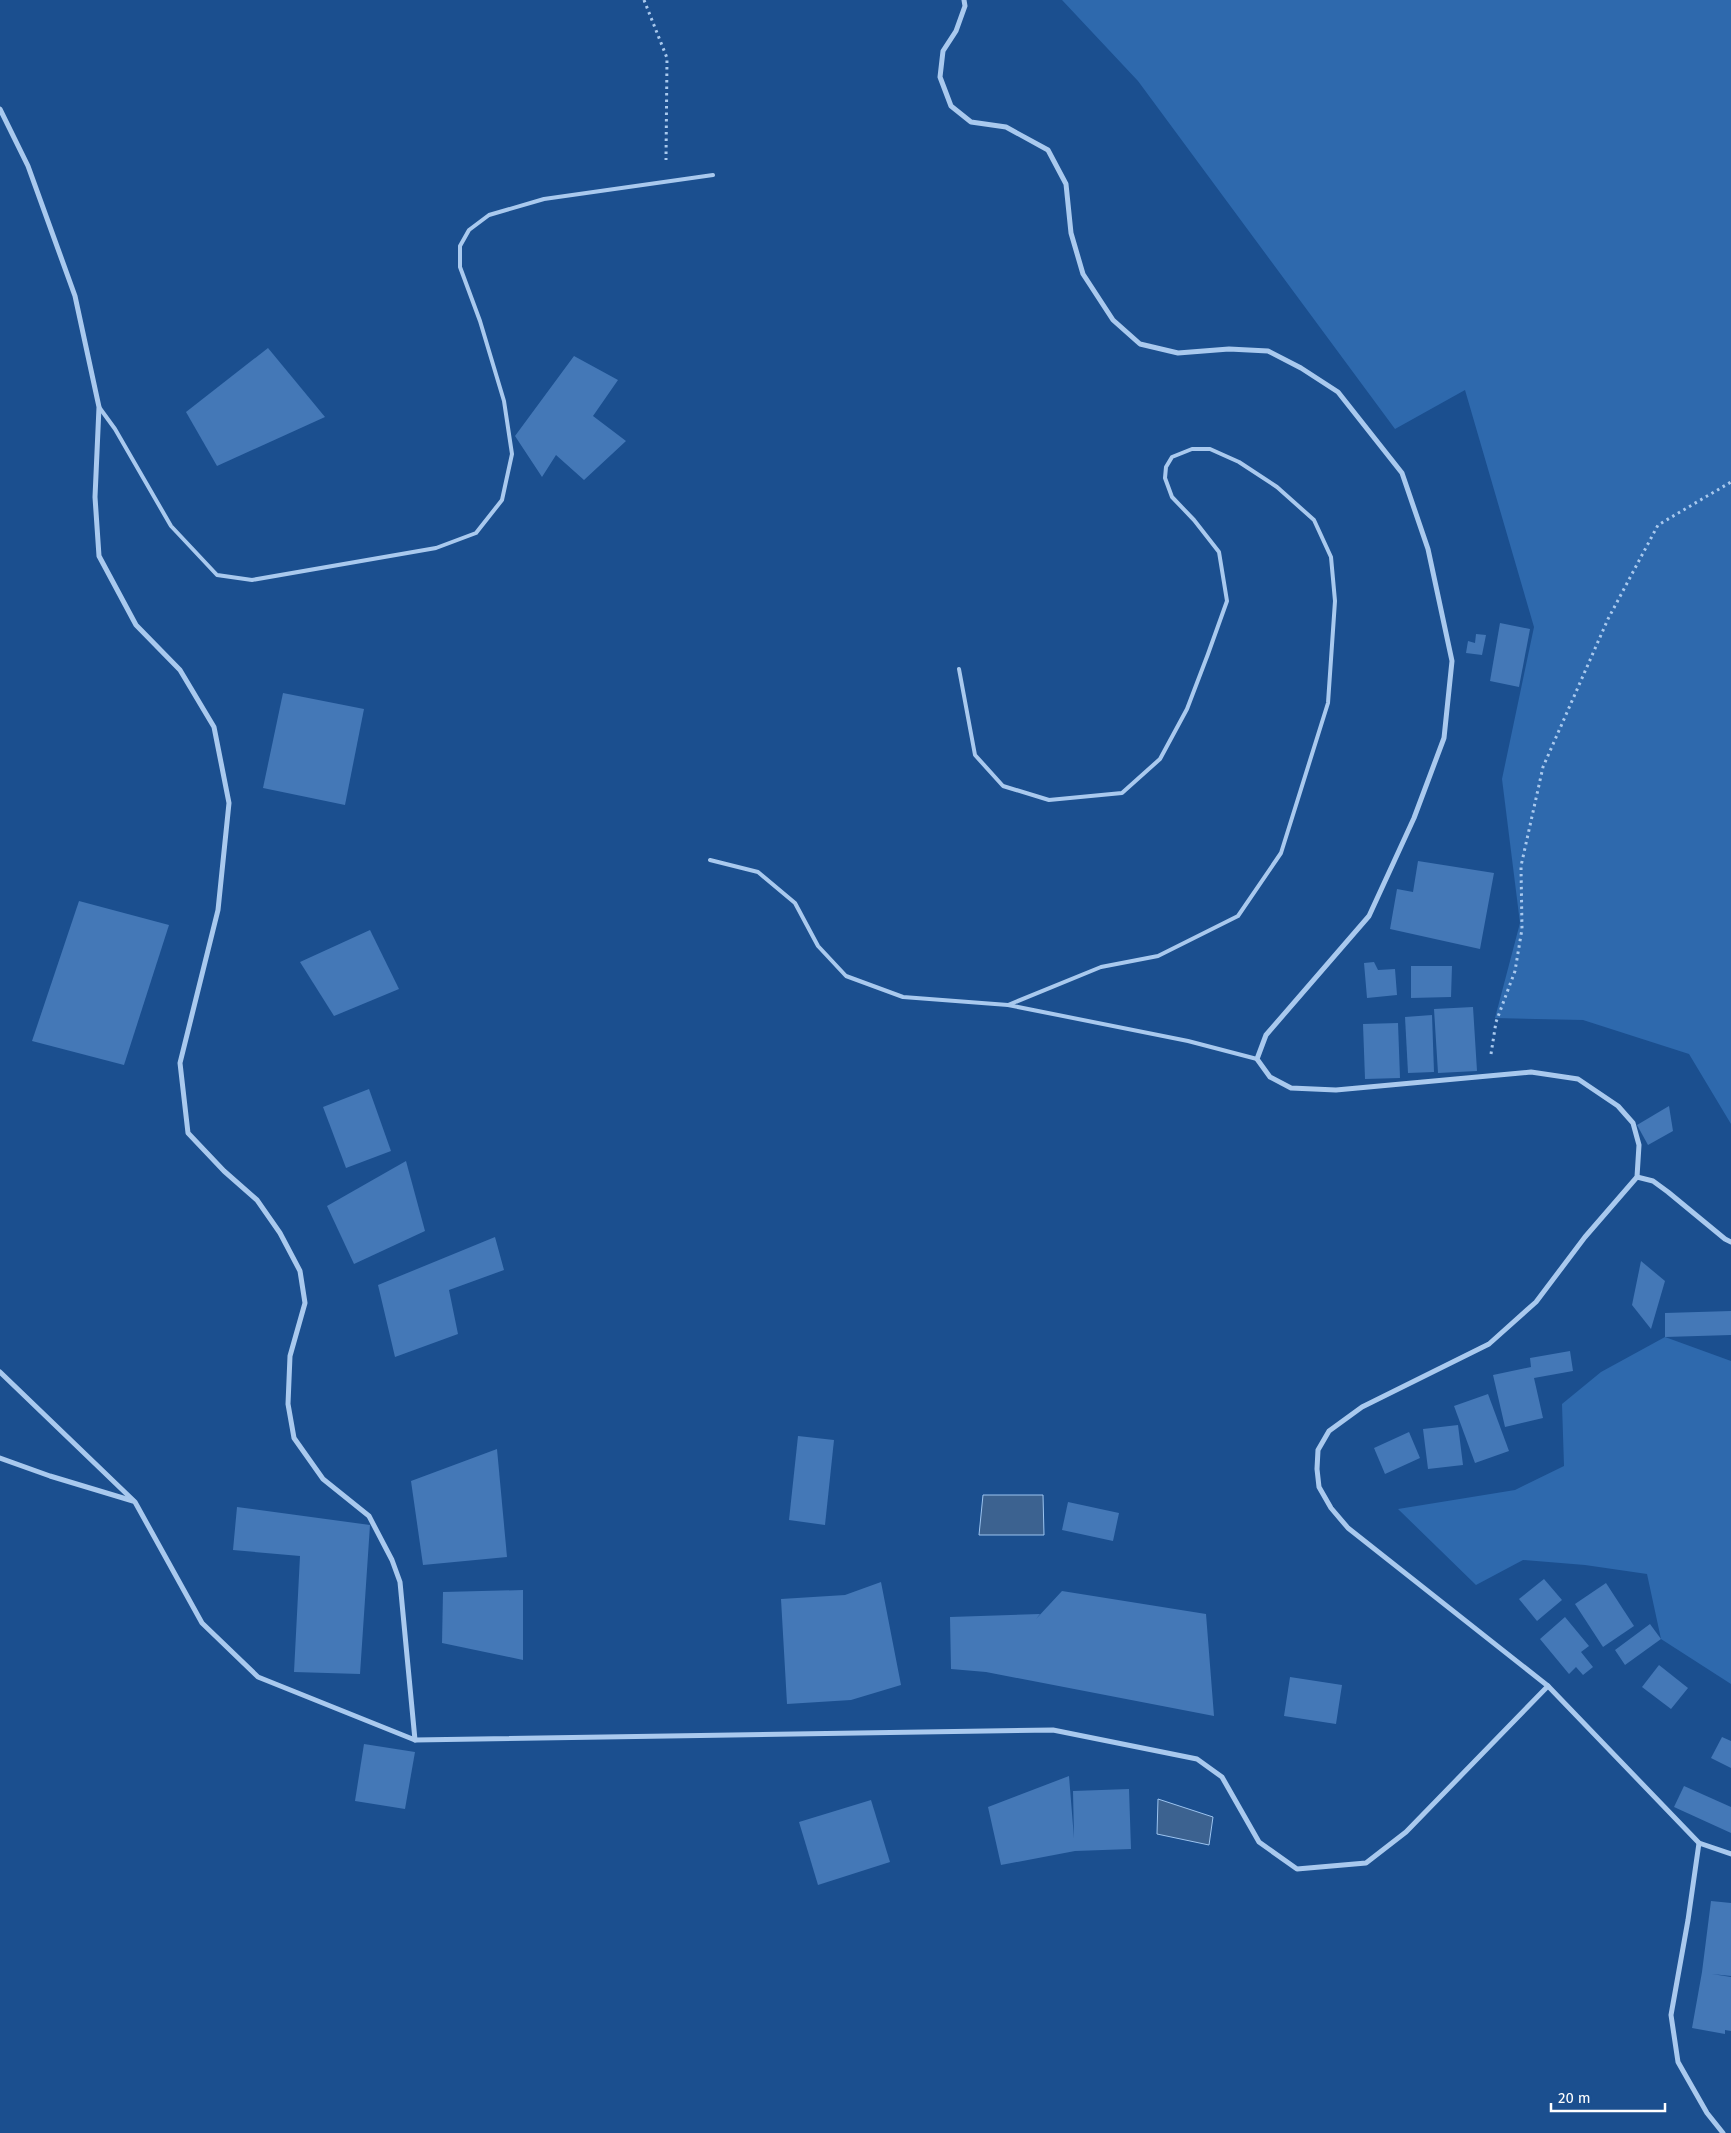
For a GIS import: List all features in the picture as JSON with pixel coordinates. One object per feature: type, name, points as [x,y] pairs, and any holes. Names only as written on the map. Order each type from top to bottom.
[{"type":"street","points":[[964,0],[965,6],[956,30],[943,51],[940,78],[951,106],[971,122],[1006,127],[1048,150],[1066,184],[1071,233],[1084,274],[1113,320],[1140,344],[1178,352],[1229,349],[1268,351],[1301,368],[1338,392],[1402,473],[1428,549],[1452,661],[1444,738],[1414,818],[1369,916],[1266,1035],[1257,1059],[1270,1077],[1291,1088],[1336,1090],[1531,1072],[1578,1079],[1618,1106],[1633,1123],[1638,1144],[1636,1177],[1585,1237],[1536,1302],[1489,1344],[1362,1407],[1329,1431],[1318,1450],[1317,1469],[1319,1487],[1331,1508],[1348,1528],[1548,1686],[1699,1843],[1731,1854]]},
{"type":"street","points":[[0,109],[28,166],[75,296],[99,406],[94,497],[99,556],[136,625],[180,670],[214,727],[230,802],[218,910],[180,1062],[188,1133],[224,1171],[257,1200],[280,1233],[300,1271],[305,1303],[290,1356],[288,1404],[294,1438],[323,1479],[369,1516],[392,1560],[400,1582],[415,1740]]},
{"type":"street","points":[[1636,1177],[1653,1181],[1731,1242]]},
{"type":"street","points":[[0,1372],[135,1502],[202,1623],[258,1677],[415,1740],[1053,1730],[1197,1759],[1222,1777],[1259,1842],[1297,1869],[1366,1863],[1406,1832],[1548,1686]]},
{"type":"street","points":[[0,1458],[50,1476],[135,1502]]},
{"type":"street","points":[[1699,1843],[1672,2015],[1678,2062],[1707,2113],[1723,2133]]},
{"type":"lane","points":[[99,406],[115,428],[171,526],[217,575],[252,580],[436,548],[476,532],[502,500],[512,454],[504,400],[480,321],[460,267],[460,246],[469,230],[489,216],[544,199],[714,175]]},
{"type":"lane","points":[[958,669],[975,755],[1003,786],[1049,800],[1122,793],[1160,759],[1186,709],[1227,601],[1219,552],[1194,520],[1172,497],[1165,478],[1166,467],[1172,457],[1192,449],[1210,449],[1239,462],[1277,487],[1314,520],[1331,557],[1335,601],[1328,703],[1281,853],[1238,916],[1158,956],[1101,967],[1008,1005]]},
{"type":"lane","points":[[710,860],[758,872],[795,902],[818,946],[846,976],[904,996],[1008,1005],[1188,1041],[1257,1059]]},
{"type":"path","points":[[644,0],[667,58],[666,162]]},
{"type":"path","points":[[1487,1076],[1496,1022],[1515,971],[1522,929],[1521,866],[1543,767],[1608,619],[1658,525],[1731,482]]},
{"type":"shaded area","points":[[1062,0],[1731,0],[1731,1124],[1689,1054],[1583,1020],[1495,1018],[1520,923],[1502,779],[1534,627],[1465,390],[1395,429],[1138,81]]},
{"type":"shaded area","points":[[1665,1337],[1731,1361],[1731,1684],[1661,1639],[1647,1574],[1585,1565],[1523,1560],[1476,1585],[1398,1509],[1515,1490],[1564,1466],[1562,1404],[1601,1372]]},
{"type":"shaded area","points":[[983,1495],[1043,1495],[1044,1535],[979,1535]]},
{"type":"shaded area","points":[[1158,1799],[1213,1817],[1209,1845],[1157,1834]]},
{"type":"building","points":[[268,348],[325,417],[217,466],[186,412]]},
{"type":"building","points":[[574,356],[618,380],[593,416],[626,441],[584,480],[556,455],[542,477],[515,436]]},
{"type":"building","points":[[1500,623],[1530,629],[1519,687],[1490,681]]},
{"type":"building","points":[[1476,634],[1486,635],[1482,655],[1466,653],[1468,641],[1475,643]]},
{"type":"building","points":[[283,693],[364,709],[345,805],[263,788]]},
{"type":"building","points":[[1418,861],[1494,873],[1480,949],[1390,929],[1397,889],[1413,892]]},
{"type":"building","points":[[79,901],[169,925],[124,1065],[32,1041]]},
{"type":"building","points":[[370,930],[399,989],[334,1016],[300,962]]},
{"type":"building","points":[[1374,962],[1378,970],[1395,969],[1397,995],[1367,998],[1364,963]]},
{"type":"building","points":[[1411,966],[1452,966],[1451,997],[1411,998]]},
{"type":"building","points":[[1473,1007],[1477,1071],[1438,1073],[1434,1009]]},
{"type":"building","points":[[1432,1015],[1434,1072],[1408,1073],[1405,1017]]},
{"type":"building","points":[[1398,1023],[1400,1078],[1365,1079],[1363,1024]]},
{"type":"building","points":[[369,1089],[391,1151],[346,1168],[323,1107]]},
{"type":"building","points":[[1669,1106],[1673,1131],[1648,1145],[1637,1125]]},
{"type":"building","points":[[406,1161],[425,1231],[354,1264],[327,1206]]},
{"type":"building","points":[[495,1237],[504,1270],[449,1290],[458,1334],[395,1357],[378,1285]]},
{"type":"building","points":[[1641,1261],[1665,1281],[1651,1329],[1632,1305]]},
{"type":"building","points":[[1731,1311],[1731,1335],[1665,1337],[1665,1313]]},
{"type":"building","points":[[1570,1351],[1573,1371],[1534,1378],[1543,1418],[1505,1427],[1493,1375],[1531,1367],[1530,1358]]},
{"type":"building","points":[[1488,1394],[1509,1451],[1475,1463],[1454,1406]]},
{"type":"building","points":[[1458,1425],[1463,1465],[1428,1469],[1423,1429]]},
{"type":"building","points":[[1409,1432],[1420,1458],[1385,1474],[1374,1448]]},
{"type":"building","points":[[798,1436],[834,1440],[825,1525],[789,1520]]},
{"type":"building","points":[[497,1449],[507,1557],[423,1565],[411,1481]]},
{"type":"building","points":[[1068,1502],[1119,1513],[1113,1541],[1062,1530]]},
{"type":"building","points":[[237,1507],[370,1525],[360,1674],[294,1672],[300,1556],[233,1550]]},
{"type":"building","points":[[1544,1579],[1562,1600],[1537,1621],[1519,1599]]},
{"type":"building","points":[[881,1582],[901,1685],[851,1700],[787,1704],[781,1599],[845,1595]]},
{"type":"building","points":[[1606,1583],[1634,1626],[1603,1647],[1575,1604]]},
{"type":"building","points":[[523,1590],[523,1660],[442,1643],[443,1592]]},
{"type":"building","points":[[1062,1591],[1206,1614],[1214,1716],[986,1672],[951,1669],[950,1617],[1040,1614],[1036,1619]]},
{"type":"building","points":[[1565,1617],[1589,1646],[1581,1652],[1593,1667],[1583,1675],[1576,1667],[1569,1674],[1540,1639]]},
{"type":"building","points":[[1650,1624],[1661,1639],[1625,1665],[1615,1650]]},
{"type":"building","points":[[1659,1665],[1688,1688],[1671,1709],[1642,1687]]},
{"type":"building","points":[[1290,1677],[1342,1685],[1336,1724],[1284,1716]]},
{"type":"building","points":[[1722,1737],[1731,1741],[1731,1768],[1711,1758]]},
{"type":"building","points":[[364,1744],[415,1752],[405,1809],[355,1801]]},
{"type":"building","points":[[1069,1776],[1074,1838],[1073,1791],[1129,1789],[1131,1849],[1075,1851],[1001,1865],[988,1807]]},
{"type":"building","points":[[1684,1786],[1731,1807],[1731,1833],[1674,1807]]},
{"type":"building","points":[[871,1800],[890,1862],[818,1885],[799,1822]]},
{"type":"building","points":[[1711,1901],[1731,1903],[1731,1976],[1712,1974],[1731,1977],[1731,2031],[1725,2030],[1725,2034],[1692,2028],[1702,1972]]}]
